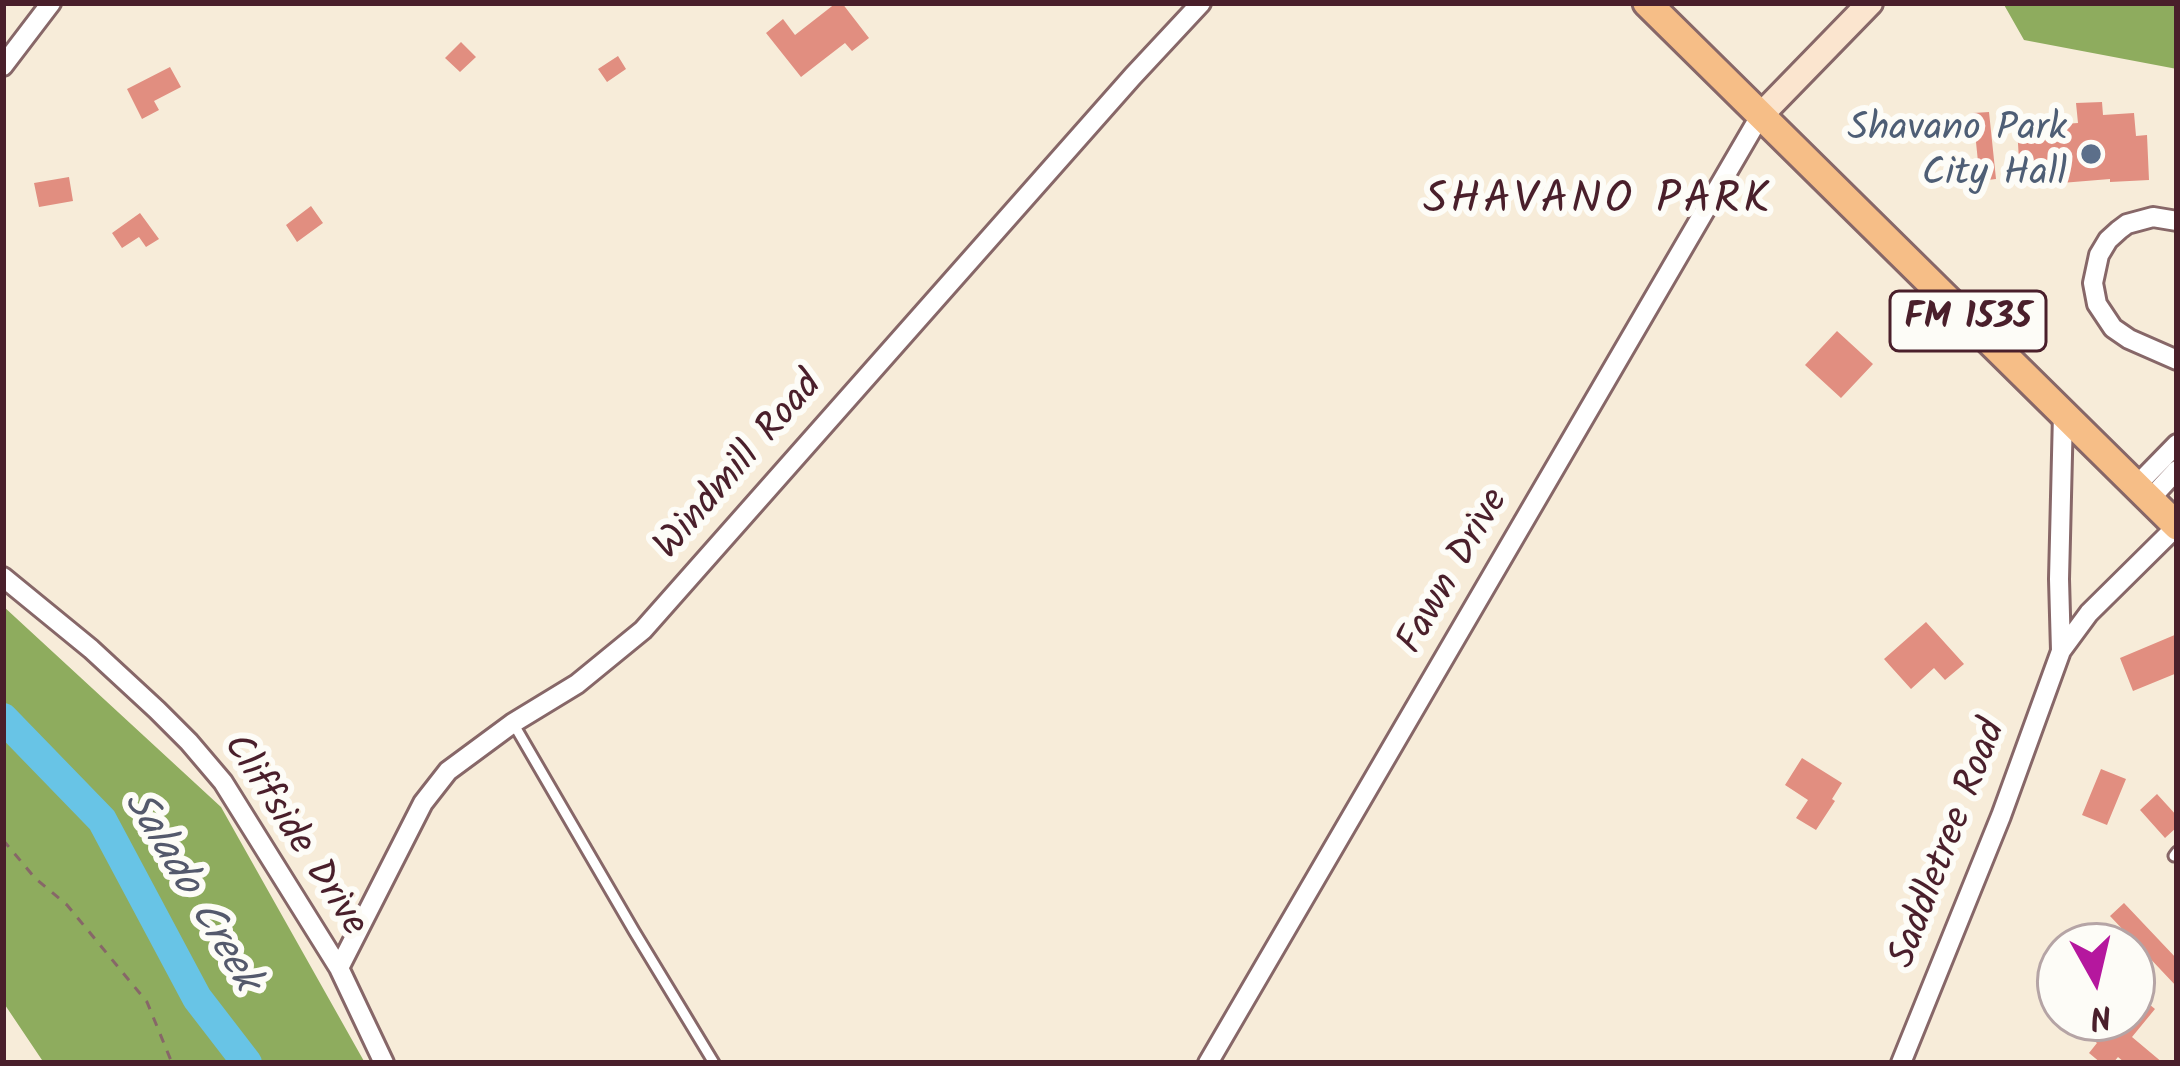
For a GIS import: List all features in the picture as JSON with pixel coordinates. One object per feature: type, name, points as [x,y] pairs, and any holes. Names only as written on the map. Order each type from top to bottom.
[{"type":"main road","name":"FM 1535","points":[[1647,3],[2177,526]]},
{"type":"main road","points":[[1760,116],[1870,3]]},
{"type":"street","points":[[3,67],[51,3]]},
{"type":"street","name":"Windmill Road","points":[[339,968],[423,803],[448,771],[577,684],[643,630],[1201,3]]},
{"type":"street","name":"Fawn Drive","points":[[1208,1063],[1760,116]]},
{"type":"street","points":[[2177,221],[2152,217],[2127,224],[2099,255],[2093,283],[2097,304],[2114,328],[2177,361]]},
{"type":"street","name":"Saddletree Road","points":[[2061,651],[2063,414]]},
{"type":"street","points":[[2143,493],[2177,444]]},
{"type":"street","points":[[2143,493],[2177,470]]},
{"type":"street","name":"Saddletree Road","points":[[1901,1063],[2001,816],[2061,651],[2089,613],[2177,526]]},
{"type":"street","name":"Cliffside Drive","points":[[3,577],[92,649],[189,742],[223,782],[339,968],[384,1063]]},
{"type":"lane","points":[[513,723],[714,1063]]},
{"type":"path","points":[[3,840],[35,878],[67,905],[147,1002],[172,1063]]},
{"type":"green space","points":[[2003,3],[2177,3],[2177,69],[2024,40]]},
{"type":"green space","points":[[3,606],[221,807],[365,1063],[44,1063],[3,1002]]},
{"type":"building","points":[[842,3],[869,38],[852,51],[845,43],[801,77],[766,33],[783,19],[795,35]]},
{"type":"building","points":[[461,42],[476,57],[460,72],[445,58]]},
{"type":"building","points":[[618,56],[626,69],[607,82],[598,69]]},
{"type":"building","points":[[170,67],[181,87],[154,101],[159,110],[142,119],[127,89]]},
{"type":"building","points":[[2102,102],[2103,115],[2134,113],[2136,136],[2147,135],[2149,180],[2037,185],[2037,176],[2020,177],[2017,127],[2078,123],[2076,103]]},
{"type":"building","points":[[1989,112],[1996,179],[1980,181],[1973,113]]},
{"type":"building","points":[[69,177],[73,201],[39,207],[34,183]]},
{"type":"building","points":[[311,206],[323,223],[297,242],[286,225]]},
{"type":"building","points":[[140,213],[159,239],[146,247],[139,237],[122,248],[112,233]]},
{"type":"building","points":[[1837,331],[1873,364],[1841,398],[1805,365]]},
{"type":"building","points":[[1926,622],[1964,664],[1945,680],[1934,668],[1911,689],[1884,659]]},
{"type":"building","points":[[2177,634],[2177,673],[2133,691],[2120,658]]},
{"type":"building","points":[[1802,758],[1842,783],[1816,830],[1796,818],[1808,800],[1785,785]]},
{"type":"building","points":[[2101,769],[2126,779],[2107,825],[2082,815]]},
{"type":"building","points":[[2157,794],[2177,816],[2177,827],[2165,838],[2140,810]]},
{"type":"building","points":[[2124,903],[2142,922],[2116,922],[2110,916]]},
{"type":"building","points":[[2156,937],[2177,959],[2177,987],[2156,965]]},
{"type":"building","points":[[2138,1042],[2163,1063],[2125,1063],[2118,1057],[2113,1063],[2101,1063],[2089,1053],[2097,1043]]},
{"type":"waterway","name":"Salado Creek","points":[[3,718],[102,820],[197,998],[247,1063]]},
{"type":"place","name":"Shavano Park City Hall","points":[[2091,154]]},
{"type":"district","name":"SHAVANO PARK","points":[[1598,204]]}]
